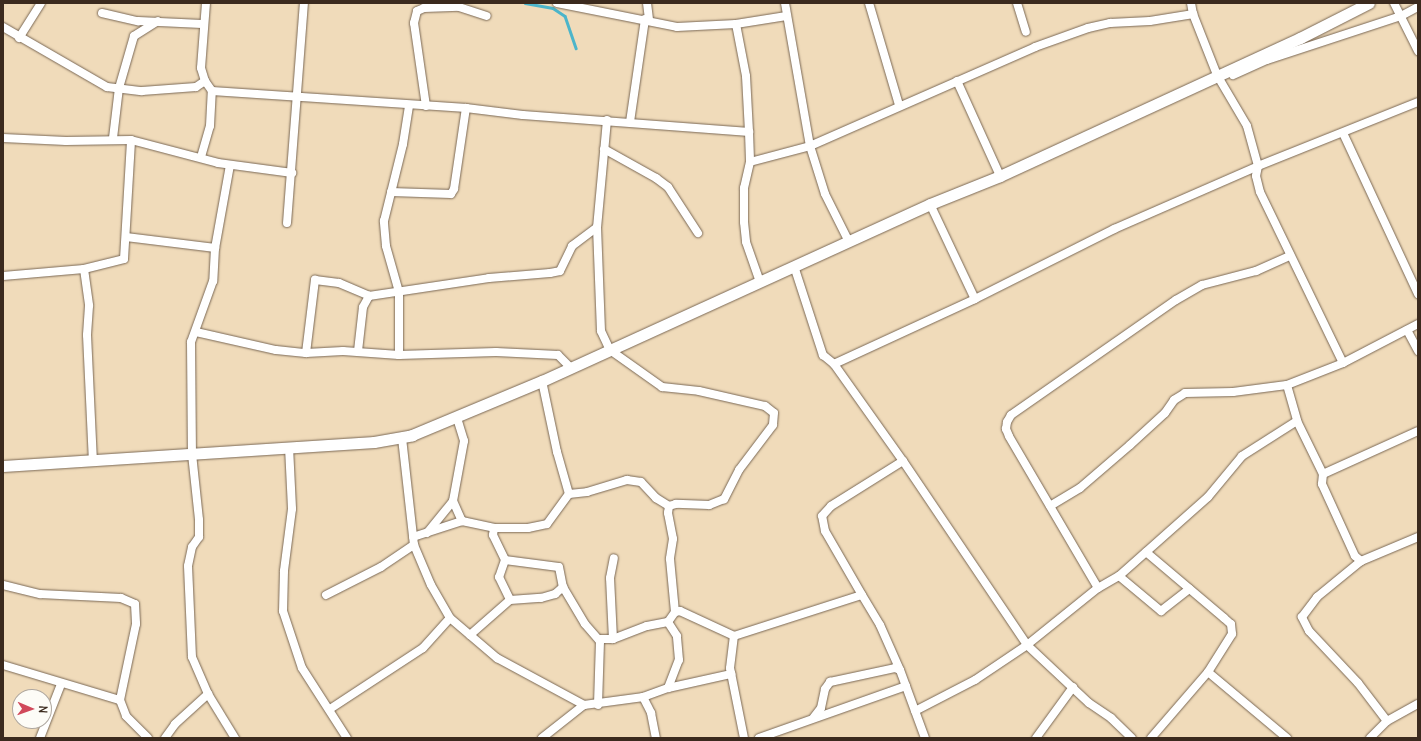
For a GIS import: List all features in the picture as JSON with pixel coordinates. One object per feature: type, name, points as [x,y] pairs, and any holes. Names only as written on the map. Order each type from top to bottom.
[{"type":"main road","points":[[3,466],[374,442],[402,438],[457,418],[571,368],[930,204],[1000,176],[1218,78],[1369,3]]},
{"type":"street","points":[[19,38],[41,3]]},
{"type":"street","points":[[201,157],[210,126],[212,91],[205,81],[201,68],[202,24],[206,3]]},
{"type":"street","points":[[287,223],[304,3]]},
{"type":"street","points":[[557,3],[574,4],[647,19],[677,27],[736,24],[786,16]]},
{"type":"street","points":[[630,122],[647,19],[647,3]]},
{"type":"street","points":[[785,3],[786,16],[810,146],[824,194],[849,242]]},
{"type":"street","points":[[878,3],[869,5],[899,105]]},
{"type":"street","points":[[1017,3],[1026,32]]},
{"type":"street","points":[[1191,3],[1193,14],[1218,78],[1247,126],[1258,166],[1256,176],[1260,192],[1343,363]]},
{"type":"street","points":[[1394,3],[1418,51]]},
{"type":"street","points":[[426,106],[414,22],[417,11],[424,8],[459,7],[487,16]]},
{"type":"street","points":[[1218,78],[1267,60],[1401,16],[1418,7]]},
{"type":"street","points":[[102,13],[138,20],[202,24]]},
{"type":"street","points":[[750,162],[810,146],[899,105],[1035,47],[1088,28],[1110,23],[1150,21],[1193,14]]},
{"type":"street","points":[[113,138],[119,88],[134,36],[158,21]]},
{"type":"street","points":[[736,24],[746,76],[749,132],[750,162],[744,188],[744,222],[746,242],[760,282]]},
{"type":"street","points":[[3,27],[19,38],[107,87],[142,91],[196,87],[205,81]]},
{"type":"street","points":[[957,81],[1000,176]]},
{"type":"street","points":[[212,91],[298,96],[409,106],[466,108],[523,115],[607,120],[749,132]]},
{"type":"street","points":[[834,364],[975,299],[1114,229],[1258,166],[1418,102]]},
{"type":"street","points":[[399,355],[399,292],[386,240],[384,221],[403,144],[409,106]]},
{"type":"street","points":[[391,192],[451,194],[454,189],[466,108]]},
{"type":"street","points":[[326,595],[381,567],[414,541],[427,534],[462,522],[494,528],[528,528],[547,524],[569,494],[587,492],[627,480],[641,482],[656,498],[670,506],[676,504],[709,505],[724,499],[739,470],[773,425],[774,413],[758,404],[699,391],[662,387],[610,350],[601,331],[597,228],[607,120]]},
{"type":"street","points":[[1343,133],[1418,294]]},
{"type":"street","points":[[3,138],[66,141],[113,138],[131,140],[230,165],[292,173]]},
{"type":"street","points":[[3,276],[84,269],[124,259],[131,140]]},
{"type":"street","points":[[604,149],[656,178],[668,187],[698,233]]},
{"type":"street","points":[[230,165],[215,248],[213,281],[192,342],[190,362],[192,454],[199,520],[199,537],[192,547],[188,566],[192,657],[208,694],[235,738]]},
{"type":"street","points":[[930,204],[975,299]]},
{"type":"street","points":[[306,353],[315,280],[339,282],[369,296],[467,281],[560,271],[572,246],[597,228]]},
{"type":"street","points":[[126,236],[215,248]]},
{"type":"street","points":[[1098,588],[1008,433],[1007,422],[1011,415],[1176,300],[1202,285],[1256,271],[1290,256]]},
{"type":"street","points":[[794,266],[822,355],[834,364],[903,461],[1027,645],[1132,738]]},
{"type":"street","points":[[84,269],[89,306],[87,335],[93,460]]},
{"type":"street","points":[[358,351],[363,307],[369,296]]},
{"type":"street","points":[[1050,506],[1080,488],[1165,413],[1174,400],[1185,393],[1233,392],[1287,385],[1343,363],[1418,324]]},
{"type":"street","points":[[1407,330],[1418,351]]},
{"type":"street","points":[[196,332],[276,350],[306,353],[358,351],[399,355],[496,352],[558,355],[571,368]]},
{"type":"street","points":[[542,380],[557,452],[569,494]]},
{"type":"street","points":[[1287,385],[1296,420],[1323,474],[1322,484],[1356,556],[1361,561]]},
{"type":"street","points":[[427,534],[453,501],[464,441],[457,418]]},
{"type":"street","points":[[914,711],[975,680],[1027,645],[1098,588],[1119,576],[1208,497],[1242,456],[1296,420]]},
{"type":"street","points":[[1323,474],[1418,431]]},
{"type":"street","points":[[402,438],[414,541],[431,586],[450,618],[497,658],[584,705],[598,705],[643,697],[668,688],[731,674]]},
{"type":"street","points":[[289,447],[292,508],[284,571],[283,611],[302,668],[330,709],[347,738]]},
{"type":"street","points":[[903,461],[831,506],[822,516],[825,531],[880,624],[900,670],[925,738]]},
{"type":"street","points":[[453,501],[462,522]]},
{"type":"street","points":[[599,639],[613,639],[647,626],[668,622],[675,612],[670,559],[673,538],[668,513],[670,506]]},
{"type":"street","points":[[494,528],[494,535],[505,560],[498,577],[510,600]]},
{"type":"street","points":[[1387,722],[1358,683],[1309,632],[1302,617],[1317,597],[1361,561],[1418,537]]},
{"type":"street","points":[[1146,552],[1231,624],[1229,640],[1208,672],[1151,738]]},
{"type":"street","points":[[613,639],[610,578],[614,558]]},
{"type":"street","points":[[505,560],[559,567],[562,587],[585,624],[599,639],[598,705]]},
{"type":"street","points":[[1119,576],[1161,611],[1189,589]]},
{"type":"street","points":[[3,585],[40,594],[121,598],[135,604],[136,624],[120,700],[126,716],[148,738]]},
{"type":"street","points":[[470,635],[510,600],[541,598],[555,594],[562,587]]},
{"type":"street","points":[[675,612],[685,612],[701,622],[734,636],[862,595]]},
{"type":"street","points":[[330,709],[423,648],[450,618]]},
{"type":"street","points":[[668,622],[677,636],[679,660],[668,688]]},
{"type":"street","points":[[734,636],[731,674],[744,738]]},
{"type":"street","points":[[3,665],[61,684],[120,700]]},
{"type":"street","points":[[814,718],[821,708],[830,682],[895,668],[900,670]]},
{"type":"street","points":[[1208,672],[1287,738]]},
{"type":"street","points":[[40,738],[61,684]]},
{"type":"street","points":[[759,738],[906,686]]},
{"type":"street","points":[[1036,738],[1073,687]]},
{"type":"street","points":[[165,738],[175,724],[208,694]]},
{"type":"street","points":[[643,697],[651,713],[656,738]]},
{"type":"street","points":[[1370,738],[1387,722],[1418,704]]},
{"type":"street","points":[[542,738],[584,705]]},
{"type":"waterway","points":[[525,3],[553,8],[565,16],[576,48]]}]
